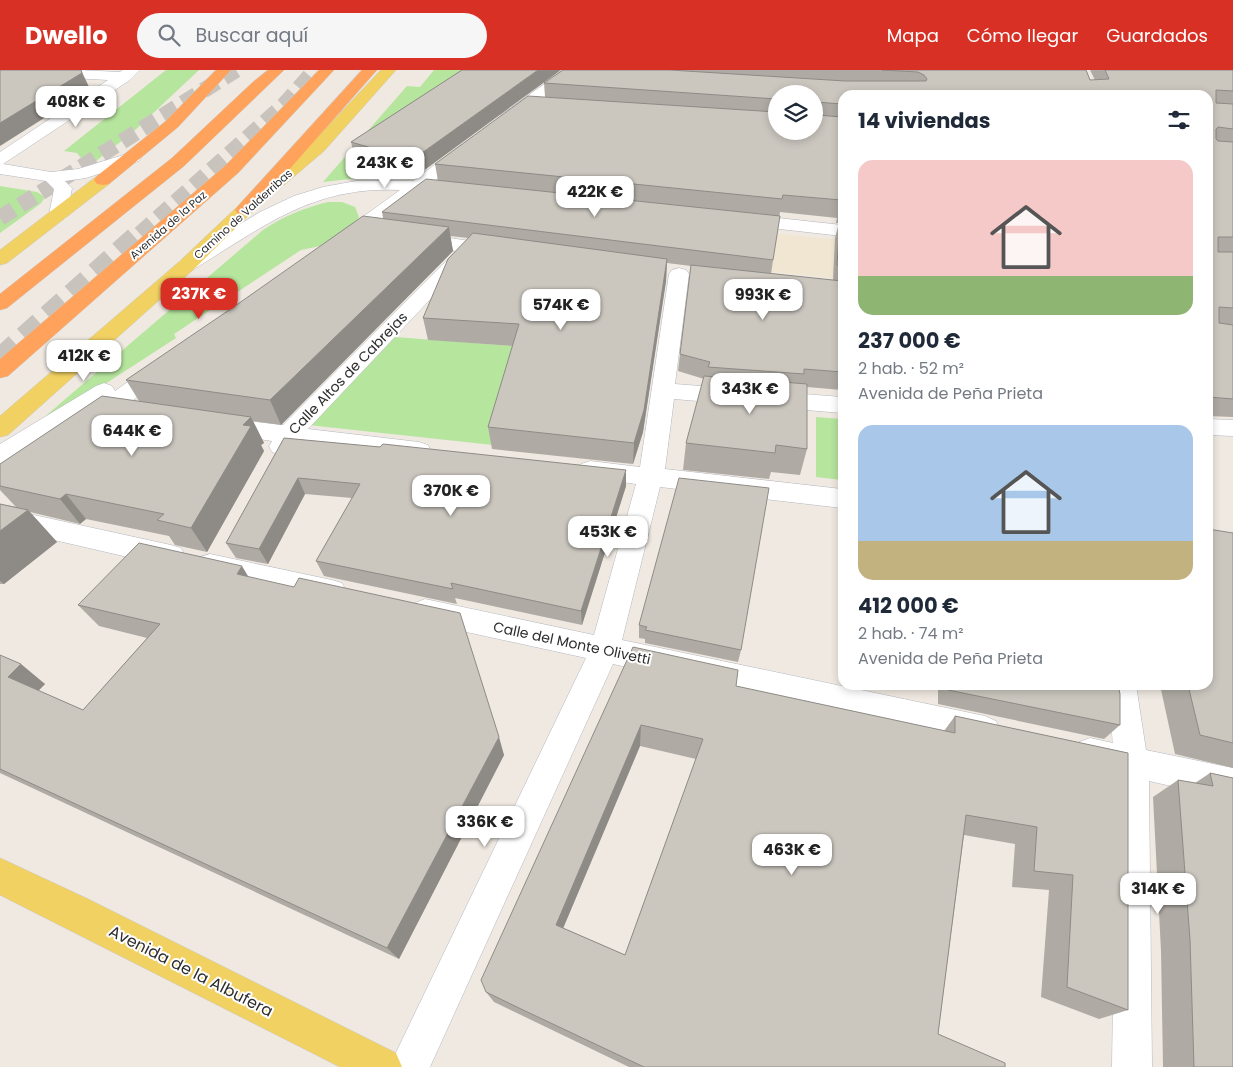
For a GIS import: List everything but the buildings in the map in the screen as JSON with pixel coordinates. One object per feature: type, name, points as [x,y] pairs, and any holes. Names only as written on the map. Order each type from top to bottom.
[{"type":"highway","points":[[103,180],[172,124],[224,70]]},
{"type":"highway","points":[[258,85],[269,70]]},
{"type":"highway","points":[[0,304],[178,162],[258,85],[277,70]]},
{"type":"highway","name":"Avenida de la Paz","points":[[0,371],[232,168],[312,88],[327,70]]},
{"type":"highway","points":[[312,88],[338,70]]},
{"type":"highway","points":[[244,210],[370,70]]},
{"type":"main road","name":"Camino de Valderribas","points":[[0,429],[187,265],[244,210],[318,147],[389,70]]},
{"type":"main road","points":[[0,260],[103,180]]},
{"type":"main road","name":"Avenida de la Albufera","points":[[0,876],[382,1067]]},
{"type":"street","points":[[0,70],[129,73]]},
{"type":"street","points":[[498,125],[524,105],[576,72]]},
{"type":"street","points":[[0,160],[129,73]]},
{"type":"street","points":[[524,105],[553,107]]},
{"type":"street","points":[[331,249],[476,142]]},
{"type":"street","points":[[0,169],[51,176],[80,174],[133,157]]},
{"type":"street","points":[[51,176],[63,188],[58,215]]},
{"type":"street","points":[[187,265],[292,204],[316,194],[339,189],[382,185],[441,188]]},
{"type":"street","points":[[292,204],[324,198],[352,200],[366,208],[372,219]]},
{"type":"street","points":[[729,219],[838,231]]},
{"type":"street","points":[[356,231],[520,254]]},
{"type":"street","name":"Calle Altos de Cabrejas","points":[[273,462],[287,436],[471,247]]},
{"type":"street","points":[[409,1067],[605,650],[651,476],[669,357],[678,274]]},
{"type":"street","points":[[0,456],[148,362],[180,354],[26,466]]},
{"type":"street","points":[[663,391],[838,405]]},
{"type":"street","points":[[201,424],[287,436],[442,453]]},
{"type":"street","points":[[1213,427],[1233,428]]},
{"type":"street","points":[[566,467],[838,499]]},
{"type":"street","points":[[0,515],[2,518],[220,557],[360,597]]},
{"type":"street","name":"Calle del Monte Olivetti","points":[[399,605],[1015,737]]},
{"type":"street","points":[[1122,690],[1132,762],[1132,1067]]},
{"type":"street","points":[[1064,748],[1233,784]]},
{"type":"shaded area","points":[[776,234],[838,240],[838,279],[689,263]]},
{"type":"green space","points":[[166,70],[199,70],[133,132],[96,161],[82,159],[77,153],[64,151]]},
{"type":"green space","points":[[434,70],[546,70],[356,159],[403,173],[323,182],[407,86],[420,87]]},
{"type":"green space","points":[[0,186],[37,192],[44,199],[40,204],[0,233]]},
{"type":"green space","points":[[328,202],[342,202],[355,207],[359,217],[354,226],[325,245],[301,250],[174,334],[176,338],[0,452],[35,425],[263,230],[294,213]]},
{"type":"green space","points":[[395,337],[513,346],[493,445],[308,425]]},
{"type":"green space","points":[[816,417],[838,419],[838,480],[816,477]]},
{"type":"tunnel","points":[[0,218],[236,70]]},
{"type":"tunnel","points":[[140,234],[284,105],[315,70]]},
{"type":"tunnel","points":[[0,358],[141,232]]}]
